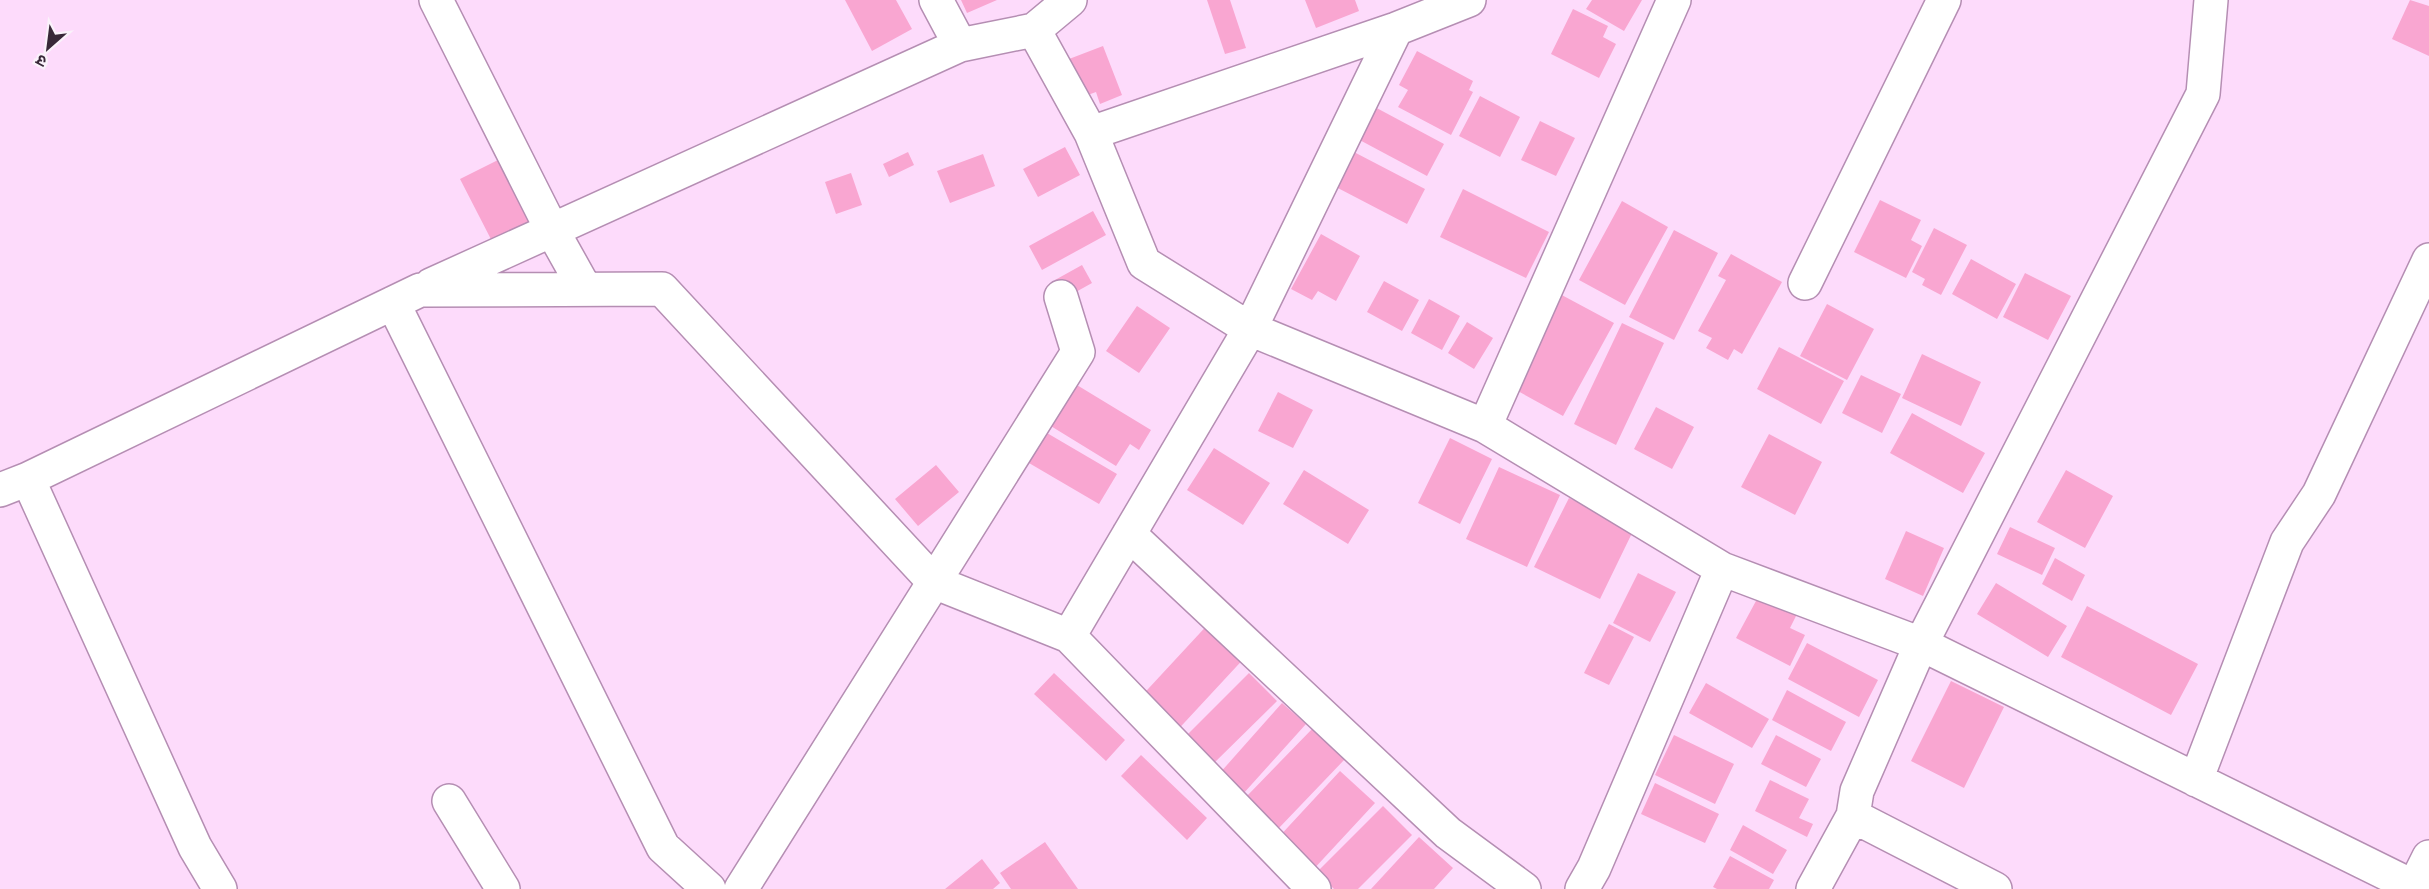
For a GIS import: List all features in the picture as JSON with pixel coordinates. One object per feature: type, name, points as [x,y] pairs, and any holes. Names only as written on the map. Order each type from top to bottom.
[{"type":"street","points":[[436,0],[552,230],[585,289]]},
{"type":"street","points":[[936,0],[960,45]]},
{"type":"street","points":[[220,889],[195,847],[14,485],[406,296],[960,45],[1034,30],[1070,0]]},
{"type":"street","points":[[1091,133],[1396,29],[1469,0]]},
{"type":"street","points":[[1485,426],[1674,0]]},
{"type":"street","points":[[1805,283],[1944,0]]},
{"type":"street","points":[[1813,889],[1853,816],[1857,791],[1921,644],[2203,93],[2211,0]]},
{"type":"street","points":[[1069,636],[1250,329],[1396,29]]},
{"type":"street","points":[[1034,30],[1091,133],[1144,263],[1250,329],[1485,426],[1722,569],[1921,644],[2416,888],[2429,857]]},
{"type":"street","points":[[2196,780],[2287,542],[2319,494],[2424,280]]},
{"type":"street","points":[[406,296],[585,289],[662,289],[934,582],[1069,636],[1314,889]]},
{"type":"street","points":[[406,296],[663,847],[710,889]]},
{"type":"street","points":[[741,889],[1078,352],[1061,297]]},
{"type":"street","points":[[1129,534],[1448,832],[1524,889]]},
{"type":"street","points":[[1582,889],[1599,857],[1722,569]]},
{"type":"street","points":[[449,801],[503,889]]},
{"type":"street","points":[[1853,816],[1995,889]]},
{"type":"building","points":[[845,0],[896,0],[912,29],[872,51]]},
{"type":"building","points":[[961,0],[997,0],[967,13]]},
{"type":"building","points":[[1207,0],[1230,0],[1246,48],[1225,54]]},
{"type":"building","points":[[1305,0],[1355,0],[1359,11],[1316,28]]},
{"type":"building","points":[[1592,0],[1642,0],[1624,31],[1586,9]]},
{"type":"building","points":[[2410,0],[2429,6],[2429,56],[2392,39]]},
{"type":"building","points":[[1573,9],[1608,26],[1603,37],[1616,44],[1599,78],[1551,54]]},
{"type":"building","points":[[1103,46],[1122,95],[1100,104],[1096,92],[1071,101],[1056,64]]},
{"type":"building","points":[[1417,51],[1473,81],[1469,90],[1473,92],[1451,135],[1398,107],[1408,90],[1399,85]]},
{"type":"building","points":[[1480,96],[1520,117],[1500,157],[1459,136]]},
{"type":"building","points":[[1371,105],[1444,144],[1427,176],[1354,137]]},
{"type":"building","points":[[1540,121],[1575,138],[1556,176],[1521,160]]},
{"type":"building","points":[[1065,147],[1080,175],[1038,197],[1023,169]]},
{"type":"building","points":[[516,151],[551,221],[496,249],[460,179]]},
{"type":"building","points":[[1352,151],[1425,189],[1407,224],[1334,186]]},
{"type":"building","points":[[908,152],[914,165],[889,177],[883,164]]},
{"type":"building","points":[[983,154],[995,186],[950,203],[937,171]]},
{"type":"building","points":[[851,173],[862,205],[836,214],[825,182]]},
{"type":"building","points":[[1463,189],[1549,232],[1526,278],[1440,237]]},
{"type":"building","points":[[1880,200],[1921,220],[1911,240],[1922,246],[1906,278],[1854,252]]},
{"type":"building","points":[[1622,201],[1668,227],[1625,305],[1579,280]]},
{"type":"building","points":[[1093,211],[1106,235],[1042,270],[1029,246]]},
{"type":"building","points":[[1934,228],[1967,245],[1941,295],[1922,285],[1925,279],[1912,272]]},
{"type":"building","points":[[1674,230],[1718,253],[1674,340],[1629,317]]},
{"type":"building","points":[[1321,234],[1360,256],[1336,301],[1318,291],[1312,300],[1291,289]]},
{"type":"building","points":[[1731,254],[1782,282],[1742,354],[1734,349],[1728,360],[1706,348],[1712,338],[1698,331],[1726,280],[1718,276]]},
{"type":"building","points":[[1971,259],[2016,284],[1997,319],[1952,294]]},
{"type":"building","points":[[1082,265],[1092,283],[1065,298],[1055,280]]},
{"type":"building","points":[[2025,273],[2071,296],[2048,340],[2003,317]]},
{"type":"building","points":[[1384,281],[1419,300],[1402,331],[1367,312]]},
{"type":"building","points":[[1558,293],[1614,323],[1563,416],[1507,385]]},
{"type":"building","points":[[1429,299],[1460,316],[1442,350],[1411,333]]},
{"type":"building","points":[[1827,304],[1874,329],[1847,380],[1800,356]]},
{"type":"building","points":[[1137,306],[1170,328],[1139,373],[1106,351]]},
{"type":"building","points":[[1467,322],[1493,338],[1474,369],[1448,353]]},
{"type":"building","points":[[1622,323],[1664,343],[1616,445],[1574,424]]},
{"type":"building","points":[[1779,347],[1844,381],[1821,424],[1757,389]]},
{"type":"building","points":[[1922,354],[1981,382],[1961,426],[1902,398]]},
{"type":"building","points":[[1861,375],[1901,394],[1882,433],[1842,413]]},
{"type":"building","points":[[1067,379],[1151,430],[1139,450],[1130,444],[1116,466],[1041,420]]},
{"type":"building","points":[[1278,392],[1313,410],[1293,448],[1258,431]]},
{"type":"building","points":[[1656,407],[1694,427],[1672,469],[1634,449]]},
{"type":"building","points":[[1912,413],[1985,453],[1963,493],[1890,453]]},
{"type":"building","points":[[1035,426],[1117,474],[1099,504],[1017,456]]},
{"type":"building","points":[[1769,434],[1822,462],[1795,515],[1741,487]]},
{"type":"building","points":[[1450,438],[1492,459],[1460,524],[1418,503]]},
{"type":"building","points":[[1214,448],[1270,483],[1243,525],[1187,490]]},
{"type":"building","points":[[936,465],[959,492],[918,526],[895,499]]},
{"type":"building","points":[[1499,467],[1560,495],[1527,567],[1466,539]]},
{"type":"building","points":[[1304,470],[1369,510],[1348,544],[1283,504]]},
{"type":"building","points":[[2066,470],[2113,496],[2085,548],[2037,522]]},
{"type":"building","points":[[1569,498],[1634,529],[1600,599],[1534,567]]},
{"type":"building","points":[[2010,527],[2055,548],[2042,575],[1997,554]]},
{"type":"building","points":[[1906,531],[1944,548],[1923,596],[1885,579]]},
{"type":"building","points":[[2055,558],[2085,575],[2072,601],[2042,584]]},
{"type":"building","points":[[1638,573],[1676,592],[1650,642],[1613,623]]},
{"type":"building","points":[[1996,583],[2067,626],[2048,657],[1977,614]]},
{"type":"building","points":[[1763,588],[1800,608],[1790,628],[1805,635],[1790,666],[1736,638]]},
{"type":"building","points":[[2087,606],[2198,664],[2171,715],[2061,657]]},
{"type":"building","points":[[1212,620],[1249,653],[1172,736],[1136,702]]},
{"type":"building","points":[[1609,624],[1634,637],[1609,685],[1584,673]]},
{"type":"building","points":[[1807,643],[1878,680],[1859,717],[1788,679]]},
{"type":"building","points":[[1054,673],[1125,740],[1106,761],[1034,694]]},
{"type":"building","points":[[1249,673],[1277,701],[1210,767],[1183,739]]},
{"type":"building","points":[[1951,681],[2004,707],[1964,788],[1911,761]]},
{"type":"building","points":[[1706,683],[1769,719],[1752,748],[1689,713]]},
{"type":"building","points":[[1787,690],[1846,722],[1831,751],[1772,720]]},
{"type":"building","points":[[1282,703],[1306,724],[1243,794],[1219,774]]},
{"type":"building","points":[[1313,728],[1345,759],[1278,829],[1245,798]]},
{"type":"building","points":[[1674,735],[1734,764],[1715,804],[1655,775]]},
{"type":"building","points":[[1776,735],[1821,759],[1806,787],[1761,764]]},
{"type":"building","points":[[1141,755],[1207,818],[1187,840],[1121,776]]},
{"type":"building","points":[[1340,771],[1375,803],[1311,872],[1276,840]]},
{"type":"building","points":[[1770,780],[1809,799],[1799,818],[1813,824],[1807,837],[1755,811]]},
{"type":"building","points":[[1655,783],[1719,814],[1705,843],[1641,814]]},
{"type":"building","points":[[1383,806],[1412,835],[1358,889],[1334,889],[1317,872]]},
{"type":"building","points":[[1743,825],[1787,850],[1773,874],[1730,850]]},
{"type":"building","points":[[1419,837],[1453,868],[1434,889],[1371,889]]},
{"type":"building","points":[[1045,842],[1078,889],[1011,889],[1000,873]]},
{"type":"building","points":[[1730,856],[1774,880],[1769,889],[1717,889],[1713,887]]},
{"type":"building","points":[[982,859],[1000,883],[993,889],[945,889]]}]
